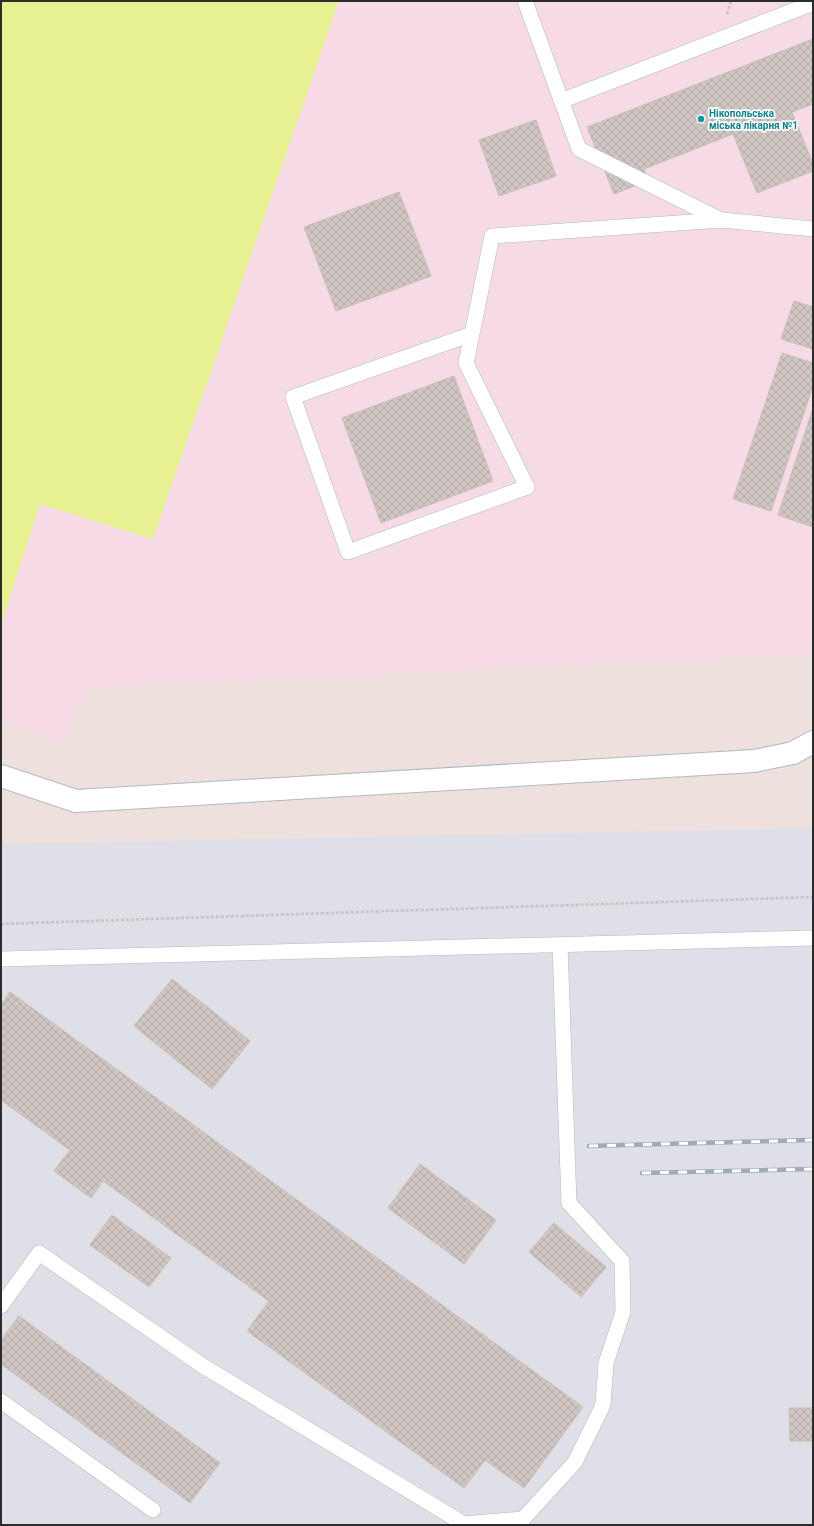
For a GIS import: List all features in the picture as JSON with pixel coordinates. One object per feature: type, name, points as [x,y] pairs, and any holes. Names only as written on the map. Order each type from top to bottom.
[{"type":"street","points":[[1,776],[76,802],[754,761],[792,753],[813,742]]},
{"type":"lane","points":[[525,1],[579,149],[722,220]]},
{"type":"lane","points":[[561,101],[813,3]]},
{"type":"lane","points":[[472,334],[293,397],[348,552],[527,487],[466,363],[472,334],[492,236],[722,220],[813,230]]},
{"type":"lane","points":[[1,787],[42,790]]},
{"type":"lane","points":[[1,959],[813,938]]},
{"type":"lane","points":[[1,1306],[39,1253],[203,1366],[464,1524],[523,1519],[575,1462],[579,1455],[603,1404],[606,1363],[624,1312],[622,1260],[569,1203],[560,945]]},
{"type":"lane","points":[[1,1400],[153,1510]]},
{"type":"path","points":[[1,924],[813,897]]},
{"type":"shaded area","points":[[339,1],[813,1],[812,654],[86,688],[63,742],[1,720],[1,625],[40,504],[153,539]]},
{"type":"shaded area","points":[[813,828],[813,1525],[1,1525],[1,844]]},
{"type":"green space","points":[[1,1],[339,1],[153,539],[40,504],[1,625]]},
{"type":"building","name":"Нікопольська міська лікарня №1","points":[[813,39],[813,104],[792,112],[813,164],[813,171],[757,193],[733,134],[644,169],[648,181],[614,194],[587,127]]},
{"type":"building","points":[[536,120],[556,176],[499,196],[479,140]]},
{"type":"building","points":[[399,192],[431,276],[336,311],[304,227]]},
{"type":"building","points":[[794,301],[813,307],[813,349],[781,339]]},
{"type":"building","points":[[782,353],[813,363],[813,386],[771,511],[733,499]]},
{"type":"building","points":[[454,376],[493,481],[381,523],[342,418]]},
{"type":"building","points":[[813,408],[813,527],[778,515]]},
{"type":"building","points":[[172,979],[250,1041],[212,1089],[134,1026]]},
{"type":"building","points":[[10,992],[583,1407],[524,1488],[485,1460],[464,1488],[247,1331],[269,1301],[103,1181],[91,1198],[54,1171],[70,1150],[1,1100],[1,1005]]},
{"type":"building","points":[[420,1164],[496,1220],[464,1264],[388,1208]]},
{"type":"building","points":[[112,1215],[171,1258],[149,1287],[90,1245]]},
{"type":"building","points":[[554,1223],[606,1267],[581,1297],[529,1252]]},
{"type":"building","points":[[19,1316],[220,1463],[190,1503],[1,1364],[1,1340]]},
{"type":"building","points":[[789,1408],[813,1408],[813,1441],[790,1441]]},
{"type":"railway","points":[[589,1146],[813,1140]]},
{"type":"railway","points":[[642,1173],[813,1169]]},
{"type":"place","name":"Нікопольська міська лікарня №1","points":[[701,119]]}]
